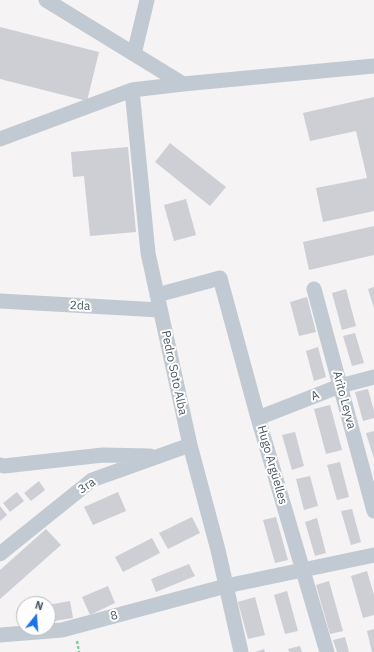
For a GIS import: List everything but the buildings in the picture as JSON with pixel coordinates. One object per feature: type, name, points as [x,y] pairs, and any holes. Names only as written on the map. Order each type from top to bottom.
[{"type":"street","points":[[46,0],[183,84]]},
{"type":"street","points":[[134,54],[147,0]]},
{"type":"street","points":[[0,139],[132,90],[374,66]]},
{"type":"street","name":"Pedro Soto Alba","points":[[132,90],[148,254],[190,445],[218,550],[241,652]]},
{"type":"street","name":"Hugo Argüelles","points":[[157,295],[220,278],[258,418],[327,652]]},
{"type":"street","name":"Arito Leyva","points":[[314,289],[374,511]]},
{"type":"street","name":"2da","points":[[0,301],[160,310]]},
{"type":"street","name":"A","points":[[258,418],[340,386],[374,377]]},
{"type":"street","name":"3ra","points":[[0,554],[92,480],[190,445]]},
{"type":"street","points":[[0,465],[4,466],[103,455],[159,456]]},
{"type":"street","name":"8","points":[[0,635],[62,630],[226,586],[374,555]]}]
